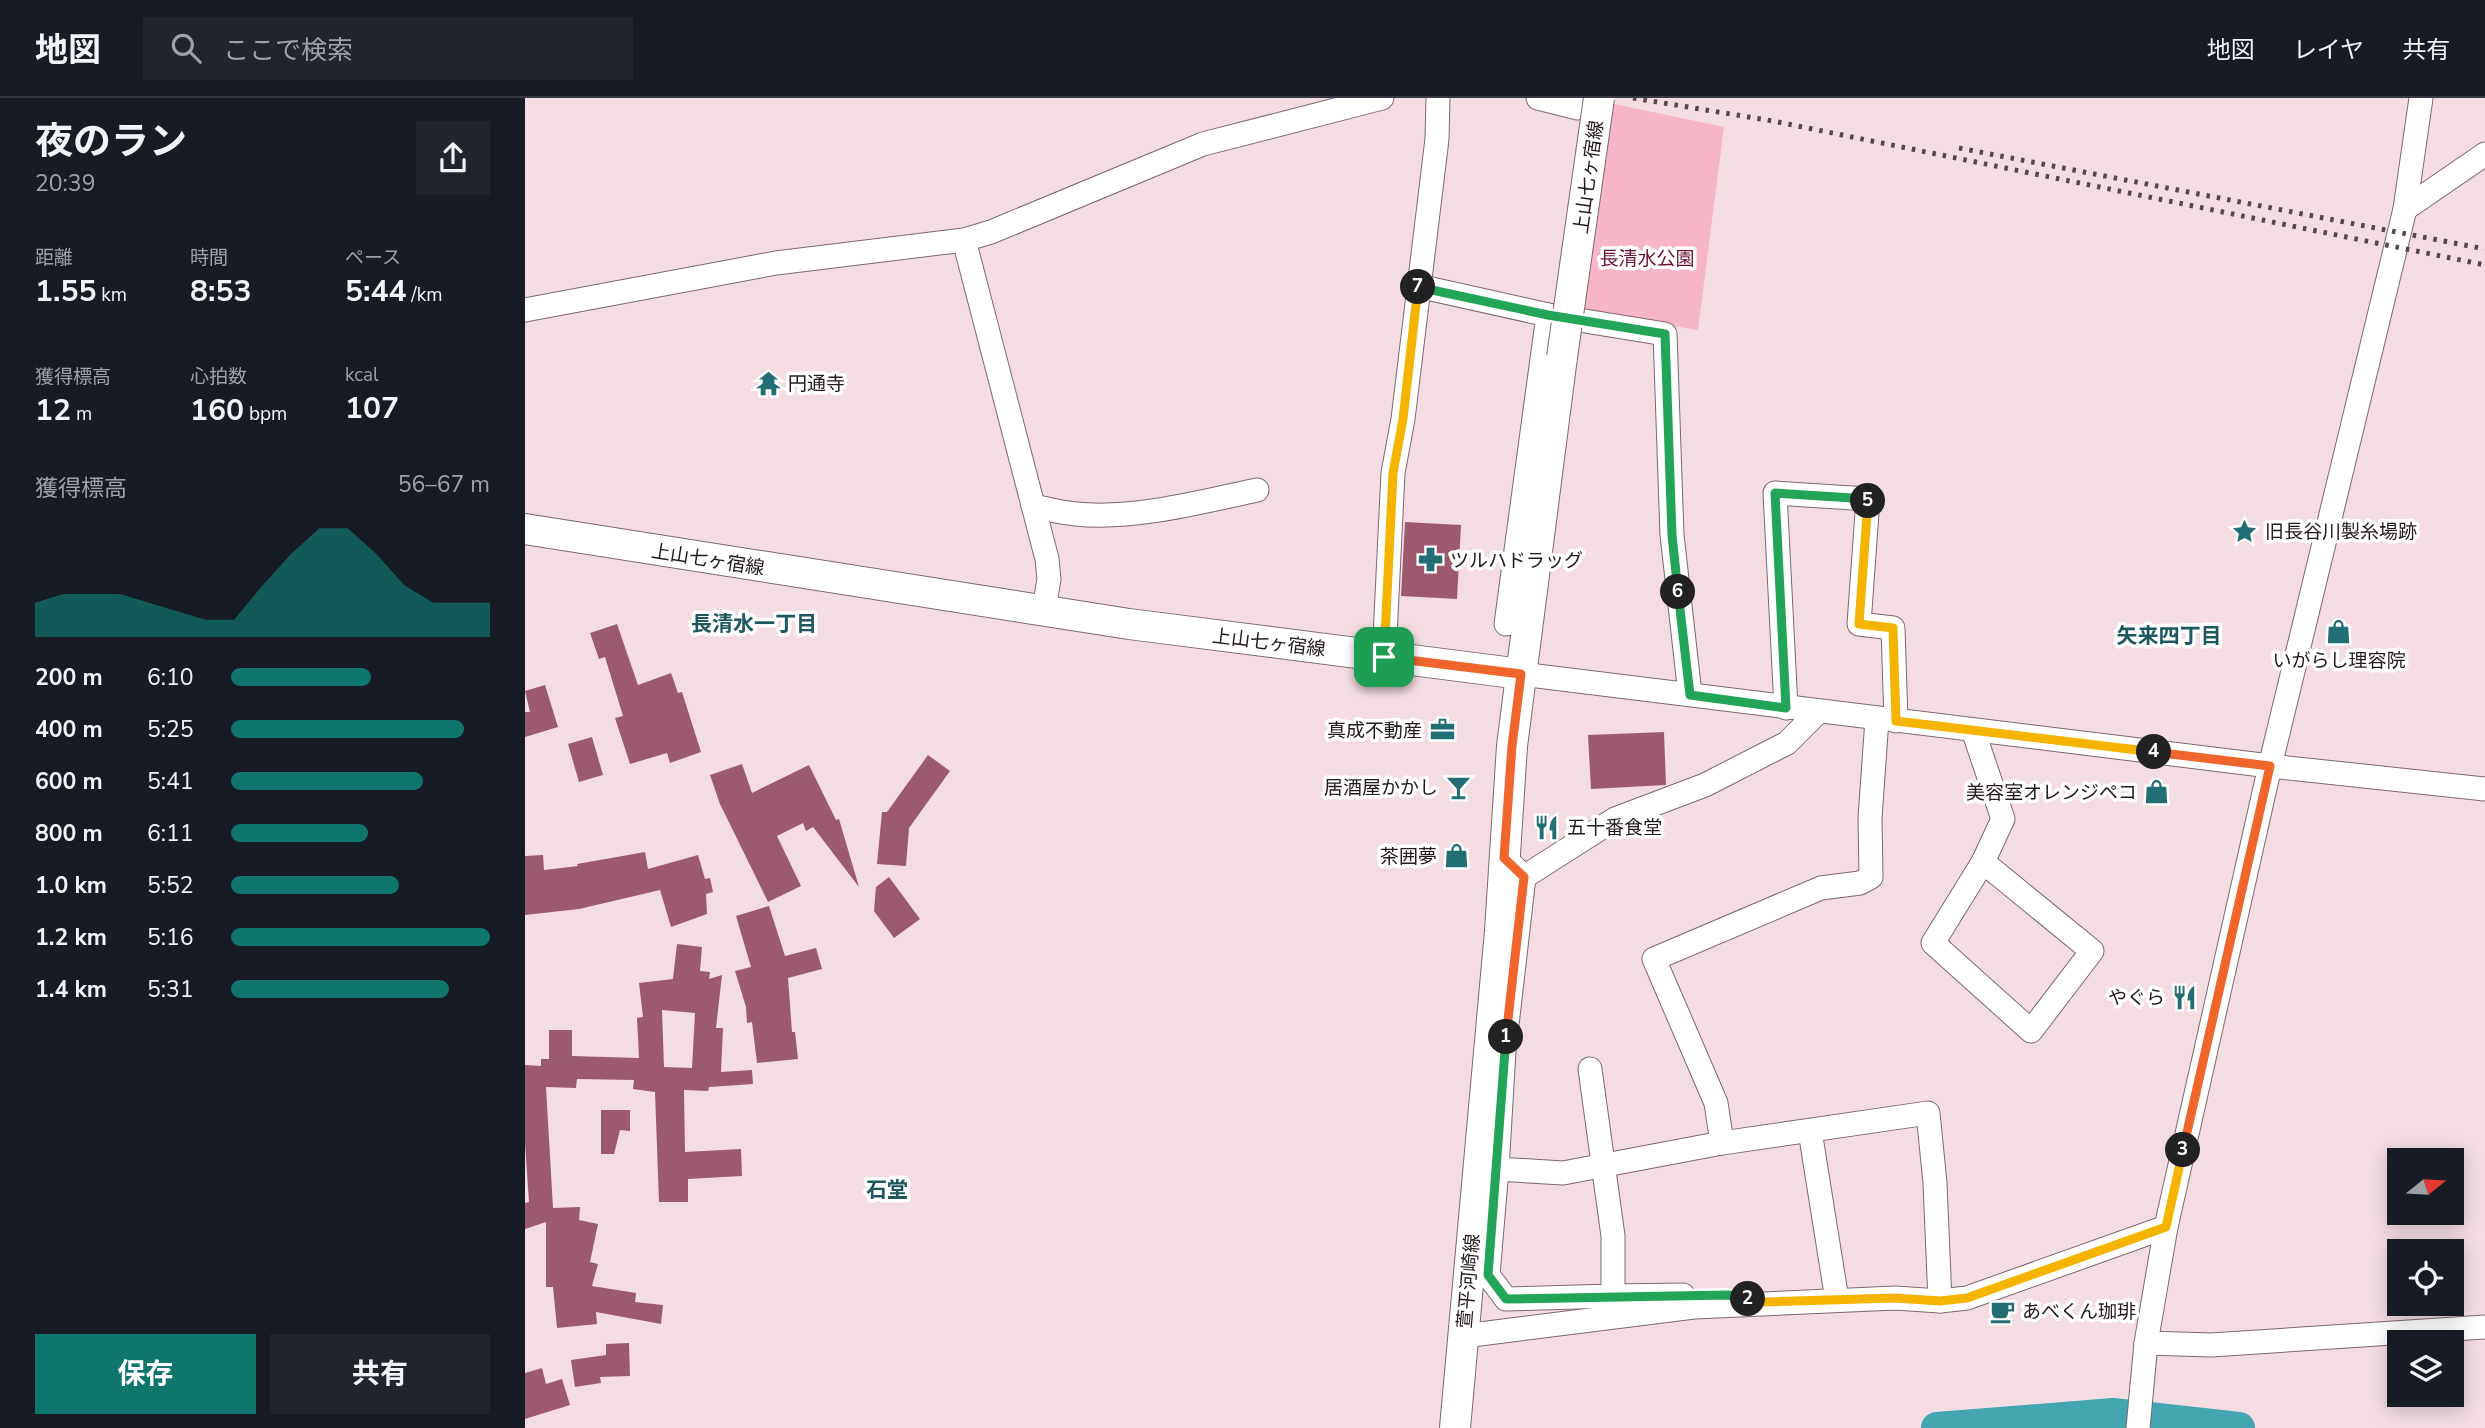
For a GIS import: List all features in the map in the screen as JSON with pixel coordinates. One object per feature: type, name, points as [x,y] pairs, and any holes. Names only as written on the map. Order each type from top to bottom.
[{"type":"main road","name":"上山七ヶ宿線","points":[[525,529],[1129,624],[1521,674],[1562,357],[1588,103]]},
{"type":"main road","name":"萱平河崎線","points":[[1455,1428],[1514,868],[1512,746],[1521,674]]},
{"type":"street","points":[[525,310],[776,263],[964,240],[991,232],[1203,144],[1382,98]]},
{"type":"street","points":[[1384,657],[1393,473],[1403,419],[1417,286],[1437,139],[1437,98]]},
{"type":"street","points":[[1538,98],[1588,103]]},
{"type":"street","points":[[2138,1428],[2146,1343],[2166,1227],[2270,766],[2405,209],[2421,98]]},
{"type":"street","points":[[2405,209],[2485,154]]},
{"type":"street","points":[[964,240],[1033,506],[1049,579],[1044,609]]},
{"type":"street","points":[[1417,286],[1548,315],[1665,334],[1672,535],[1690,695]]},
{"type":"street","points":[[1506,624],[1548,315]]},
{"type":"street","points":[[1033,506],[1076,514],[1110,514],[1207,501],[1257,490]]},
{"type":"street","points":[[1722,1143],[1716,1103],[1654,959],[1821,888],[1860,883],[1871,877],[1870,818],[1887,720],[1893,628],[1859,624],[1868,499],[1775,493],[1786,708]]},
{"type":"street","points":[[1521,674],[2270,766],[2485,789]]},
{"type":"street","points":[[1763,1302],[1728,1295],[1506,1299],[1488,1275],[1497,1169],[1514,868],[1615,819],[1705,785],[1787,743],[1818,712]]},
{"type":"street","points":[[1973,730],[2003,819],[1983,862],[1933,943],[2031,1031],[2092,951],[1983,862]]},
{"type":"street","points":[[1590,1069],[1613,1236],[1613,1296]]},
{"type":"street","points":[[1497,1169],[1563,1173],[1722,1143],[1928,1113],[1935,1183],[1940,1301]]},
{"type":"street","points":[[1810,1131],[1837,1300]]},
{"type":"street","points":[[1463,1347],[1694,1307],[1763,1302],[1895,1298],[1940,1301],[1967,1298],[2166,1227]]},
{"type":"street","points":[[2146,1343],[2211,1345],[2485,1327]]},
{"type":"green space","name":"長清水公園","points":[[1610,103],[1724,127],[1698,330],[1579,310]]},
{"type":"building","name":"ツルハドラッグ","points":[[1405,522],[1461,525],[1457,599],[1401,596]]},
{"type":"building","points":[[617,624],[638,685],[671,673],[678,693],[682,692],[701,752],[670,763],[667,753],[630,764],[615,718],[623,716],[605,657],[599,659],[590,633]]},
{"type":"building","points":[[545,685],[558,727],[525,737],[525,712],[530,712],[525,691]]},
{"type":"building","points":[[1664,732],[1666,785],[1591,789],[1588,735]]},
{"type":"building","points":[[592,737],[603,775],[579,782],[568,744]]},
{"type":"building","points":[[928,755],[950,771],[909,828],[906,866],[877,864],[882,812],[887,812]]},
{"type":"building","points":[[742,764],[752,793],[809,765],[836,820],[839,819],[859,887],[813,827],[806,831],[803,823],[777,836],[801,886],[768,902],[720,804],[710,775]]},
{"type":"building","points":[[645,852],[648,869],[698,855],[705,879],[710,878],[713,892],[706,894],[707,914],[671,927],[660,890],[579,909],[525,915],[525,856],[543,855],[544,870]]},
{"type":"building","points":[[889,877],[920,919],[894,938],[874,911],[876,887]]},
{"type":"building","points":[[769,906],[785,956],[816,948],[822,969],[788,978],[792,1032],[795,1032],[798,1059],[757,1063],[752,1022],[747,1023],[746,1007],[735,971],[751,967],[736,916]]},
{"type":"building","points":[[677,944],[702,947],[700,971],[710,972],[709,979],[722,975],[716,1028],[723,1028],[721,1072],[752,1070],[753,1084],[709,1087],[708,1091],[684,1090],[685,1152],[741,1149],[742,1176],[688,1179],[688,1202],[659,1202],[655,1092],[633,1089],[634,1080],[577,1079],[576,1088],[546,1087],[553,1208],[580,1207],[579,1220],[598,1224],[590,1262],[598,1264],[592,1286],[636,1293],[635,1302],[663,1305],[661,1324],[596,1312],[597,1324],[557,1328],[553,1287],[546,1287],[546,1222],[525,1229],[525,1203],[529,1202],[525,1143],[525,1065],[541,1066],[541,1059],[549,1059],[549,1030],[572,1030],[572,1056],[639,1058],[637,1018],[643,1017],[639,983],[673,979]],"holes":[[[662,1010],[695,1013],[692,1068],[664,1067]]]},
{"type":"building","points":[[601,1110],[630,1110],[630,1131],[620,1130],[614,1154],[601,1154]]},
{"type":"building","points":[[629,1343],[630,1376],[600,1377],[601,1383],[575,1387],[571,1360],[606,1355],[606,1344]]},
{"type":"building","points":[[542,1368],[546,1384],[562,1379],[570,1405],[525,1419],[525,1373]]},
{"type":"waterway","points":[[1937,1428],[2113,1414],[2239,1428]]},
{"type":"railway","points":[[1633,98],[1773,121],[2485,265]]},
{"type":"railway","points":[[1959,148],[2485,249]]},
{"type":"place","name":"円通寺","points":[[768,383]]},
{"type":"place","name":"旧長谷川製糸場跡","points":[[2245,531]]},
{"type":"place","name":"ツルハドラッグ","points":[[1430,560]]},
{"type":"place","name":"いがらし理容院","points":[[2339,632]]},
{"type":"place","name":"真成不動産","points":[[1442,730]]},
{"type":"place","name":"居酒屋かかし","points":[[1458,787]]},
{"type":"place","name":"美容室オレンジペコ","points":[[2157,792]]},
{"type":"place","name":"五十番食堂","points":[[1547,827]]},
{"type":"place","name":"茶囲夢","points":[[1457,856]]},
{"type":"place","name":"やぐら","points":[[2185,997]]},
{"type":"place","name":"あべくん珈琲","points":[[2002,1311]]},
{"type":"district","name":"長清水一丁目","points":[[754,624]]},
{"type":"district","name":"矢来四丁目","points":[[2169,636]]},
{"type":"district","name":"石堂","points":[[887,1190]]},
{"type":"route","points":[[1417,286],[1548,315],[1665,334],[1672,535],[1690,695],[1786,708],[1775,493],[1868,499],[1859,624],[1893,628],[1896,721],[2270,766],[2166,1227],[1967,1298],[1940,1301],[1895,1298],[1763,1302],[1728,1295],[1506,1299],[1488,1275],[1504,1051],[1524,877],[1504,858],[1512,746],[1521,674],[1384,657],[1393,473],[1403,419],[1417,286]]}]
